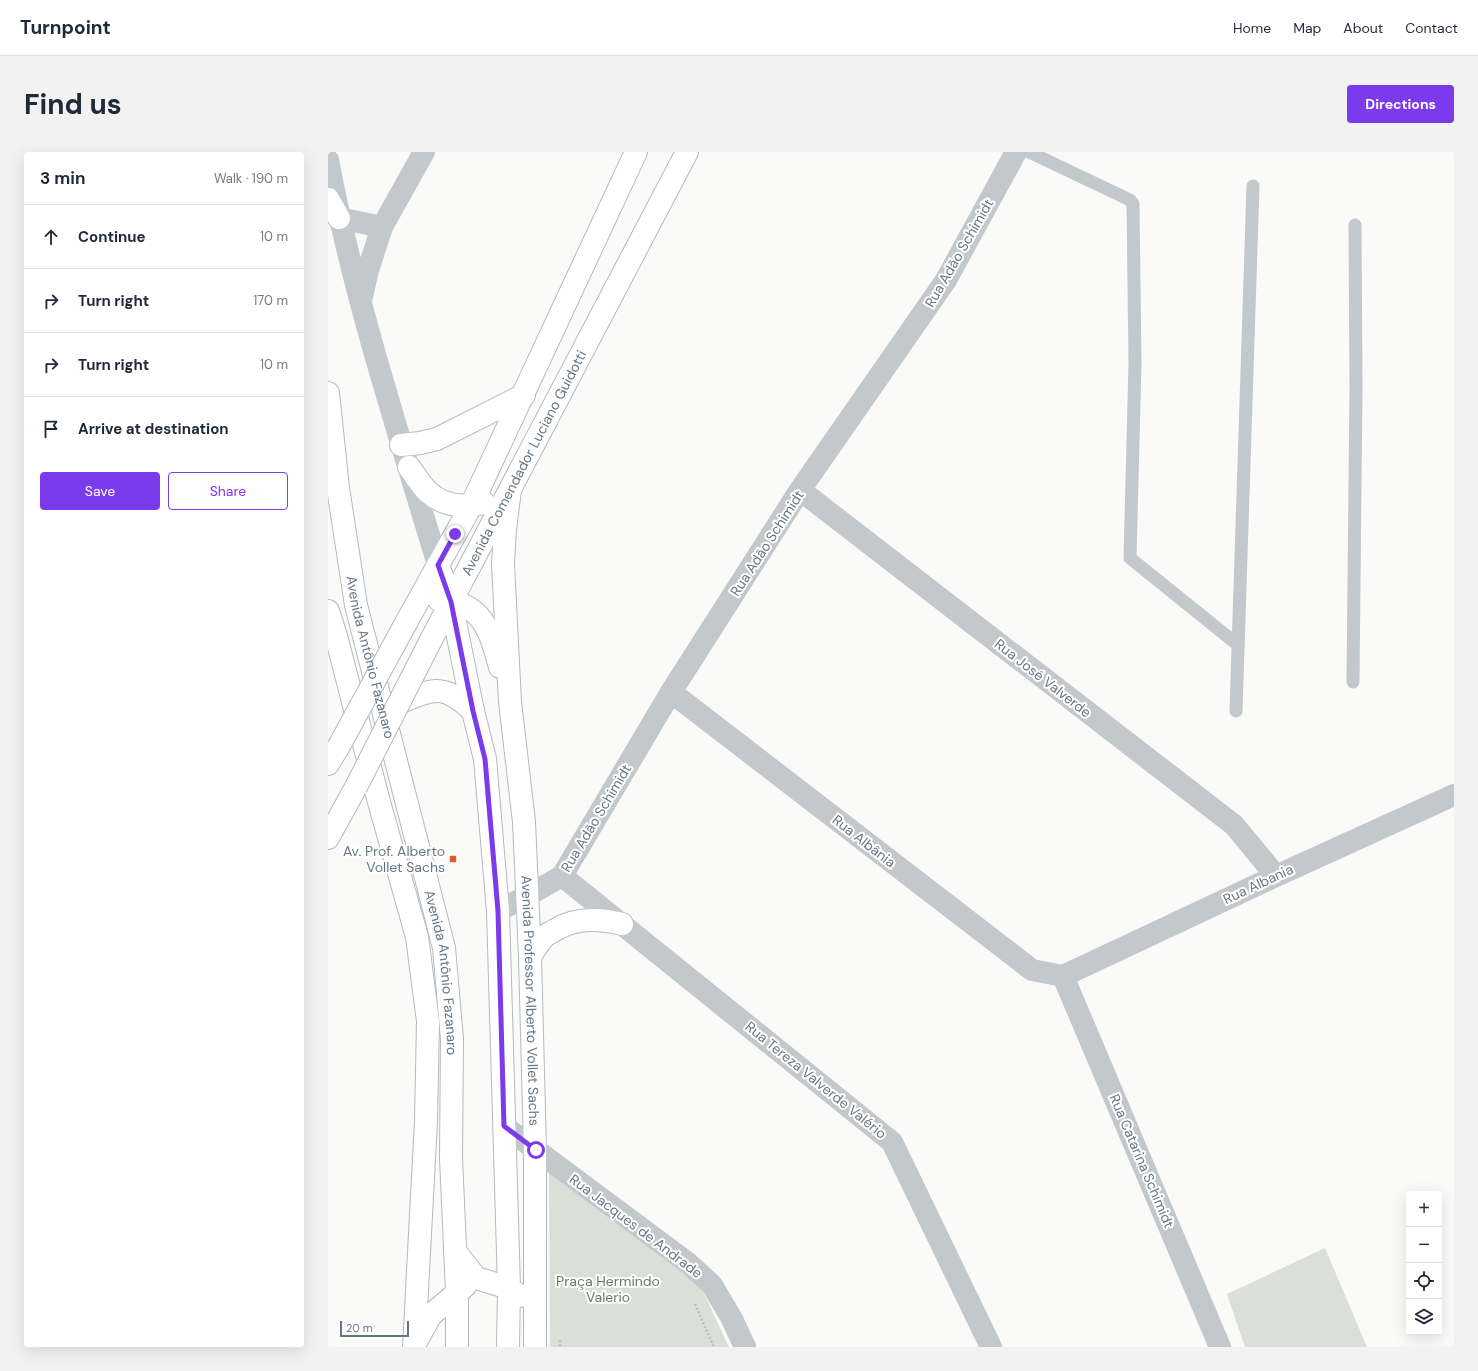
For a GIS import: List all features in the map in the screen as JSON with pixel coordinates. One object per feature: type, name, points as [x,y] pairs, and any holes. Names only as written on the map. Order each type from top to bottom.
[{"type":"main road","name":"Avenida Comendador Luciano Guidotti","points":[[328,764],[470,506],[524,395],[636,152]]},
{"type":"main road","name":"Avenida Comendador Luciano Guidotti","points":[[328,838],[401,702],[431,640],[687,152]]},
{"type":"main road","points":[[328,199],[339,218]]},
{"type":"main road","name":"Avenida Antônio Fazanaro","points":[[328,393],[338,488],[356,605],[444,948],[452,1039],[451,1158],[457,1292],[457,1347]]},
{"type":"main road","points":[[401,445],[437,439],[524,395]]},
{"type":"main road","points":[[409,467],[428,492],[448,504],[470,506],[488,502],[510,490]]},
{"type":"main road","points":[[510,490],[505,529],[503,564],[510,702]]},
{"type":"main road","name":"Avenida Professor Alberto Vollet Sachs","points":[[438,565],[451,602],[473,711],[485,759],[498,911],[509,1288],[508,1347]]},
{"type":"main road","points":[[411,614],[431,600],[441,600],[462,605],[472,610],[480,617],[487,626],[491,636],[510,702]]},
{"type":"main road","name":"Avenida Antônio Fazanaro","points":[[328,611],[338,644],[378,802],[417,937],[428,1020],[426,1121],[414,1346]]},
{"type":"main road","points":[[401,702],[425,692],[444,691],[459,698],[473,711]]},
{"type":"main road","name":"Avenida Professor Alberto Vollet Sachs","points":[[510,702],[524,822],[530,957],[536,1150],[535,1347]]},
{"type":"main road","points":[[530,957],[545,936],[565,924],[579,920],[593,919],[608,920],[622,924]]},
{"type":"main road","points":[[455,1251],[476,1278],[509,1288],[522,1298],[536,1315]]},
{"type":"main road","points":[[414,1346],[431,1314],[476,1278]]},
{"type":"street","points":[[361,305],[368,270],[382,227],[424,152]]},
{"type":"street","name":"Rua Adão Schimidt","points":[[498,911],[562,876],[671,692],[800,490],[946,280],[1016,152]]},
{"type":"street","points":[[328,160],[339,218],[361,305],[401,445],[438,565]]},
{"type":"street","points":[[339,218],[382,227]]},
{"type":"street","name":"Rua José Valverde","points":[[800,490],[1234,826],[1276,876]]},
{"type":"street","name":"Rua Albânia","points":[[671,692],[1032,970],[1063,976]]},
{"type":"street","name":"Rua Albania","points":[[1063,976],[1276,876],[1454,795]]},
{"type":"street","name":"Rua Tereza Valverde Valério","points":[[562,876],[892,1142],[991,1347]]},
{"type":"street","name":"Rua Catarina Schimidt","points":[[1063,976],[1220,1347]]},
{"type":"street","name":"Rua Jacques de Andrade","points":[[504,1126],[688,1263],[712,1285],[732,1319],[745,1347]]},
{"type":"lane","points":[[1029,152],[1130,200],[1134,206],[1135,363],[1130,558],[1238,644]]},
{"type":"lane","points":[[1236,711],[1253,186]]},
{"type":"lane","points":[[1353,682],[1356,387],[1355,225]]},
{"type":"path","points":[[692,1299],[714,1347]]},
{"type":"path","points":[[560,1339],[560,1347]]},
{"type":"green space","name":"Praça Hermindo Valerio","points":[[549,1169],[701,1287],[729,1347],[550,1347]]},
{"type":"green space","points":[[1325,1248],[1367,1347],[1245,1347],[1227,1294]]},
{"type":"place","name":"Av. Prof. Alberto Vollet Sachs","points":[[453,859]]},
{"type":"route","points":[[455,534],[438,565],[451,602],[473,711],[485,759],[498,911],[504,1126],[536,1150]]}]
